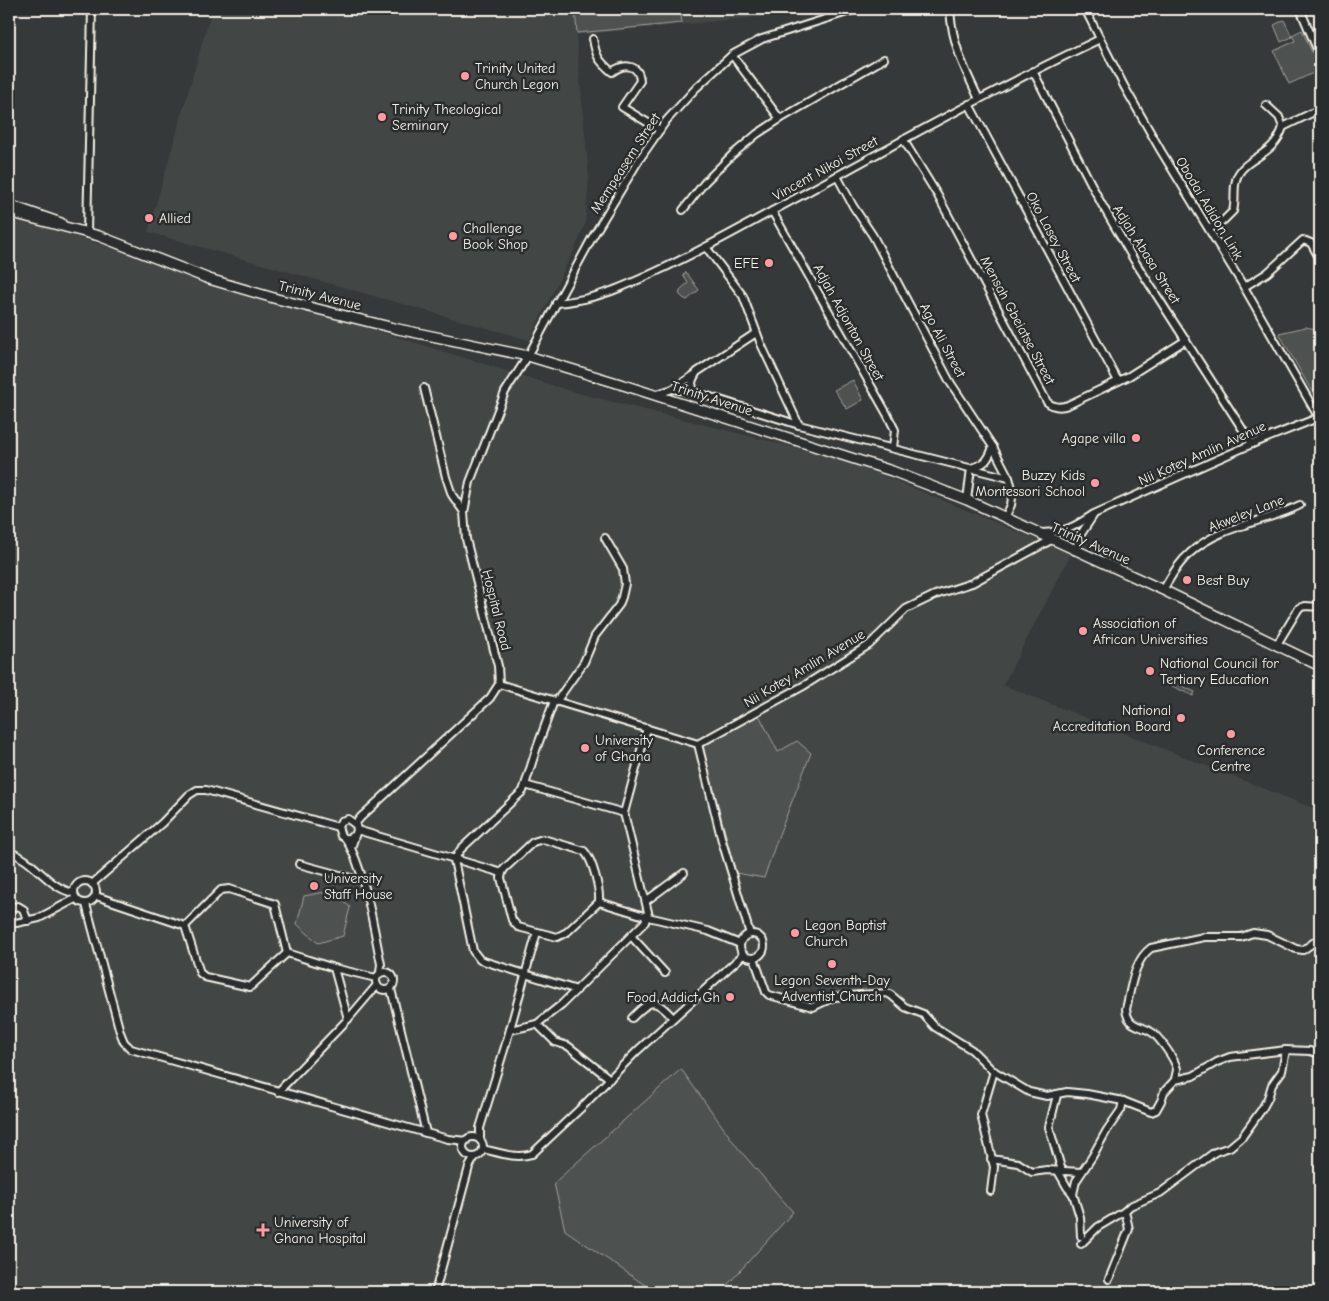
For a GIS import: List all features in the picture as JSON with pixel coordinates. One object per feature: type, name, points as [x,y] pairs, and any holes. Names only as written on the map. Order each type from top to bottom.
[{"type":"street","points":[[87,232],[92,9]]},
{"type":"street","name":"Mempeasem Street","points":[[528,356],[592,238],[638,160],[660,130],[696,88],[732,55],[762,39],[857,9]]},
{"type":"street","points":[[950,9],[954,40],[961,63],[978,99]]},
{"type":"street","name":"Obodai Adidon Link","points":[[1085,9],[1124,86],[1320,417]]},
{"type":"street","points":[[1300,9],[1320,56]]},
{"type":"street","points":[[593,39],[599,61],[612,72],[620,66],[626,65],[633,68],[640,75],[640,81],[622,106],[660,130]]},
{"type":"street","name":"Vincent Nikoi Street","points":[[556,304],[592,298],[644,277],[706,247],[978,99],[1100,39]]},
{"type":"street","points":[[732,55],[780,119]]},
{"type":"street","points":[[683,210],[705,182],[757,134],[884,59]]},
{"type":"street","name":"Adjah Abasa Street","points":[[1033,71],[1101,204],[1134,260],[1252,444]]},
{"type":"street","name":"Oko Lasey Street","points":[[970,104],[1118,381]]},
{"type":"street","points":[[1266,105],[1279,117],[1283,127]]},
{"type":"street","points":[[1209,229],[1233,212],[1236,181],[1248,164],[1268,152],[1276,144],[1283,127],[1320,109]]},
{"type":"street","name":"Mensah Gbeiatse Street","points":[[903,139],[938,196],[1047,402],[1057,406],[1068,406],[1118,381],[1186,340]]},
{"type":"street","name":"Ago Ali Street","points":[[837,176],[853,206],[873,236],[950,382],[993,447],[1009,478],[1013,491],[1011,505],[1005,518]]},
{"type":"street","name":"Trinity Avenue","points":[[9,204],[49,217],[70,228]]},
{"type":"street","name":"Adjah Adjonton Street","points":[[772,211],[887,414],[894,430],[893,448]]},
{"type":"street","name":"Trinity Avenue","points":[[9,212],[106,238],[209,279],[284,301],[398,329],[528,356],[883,468],[967,500],[1037,534],[1163,590],[1320,666]]},
{"type":"street","points":[[1244,287],[1267,273],[1303,240],[1311,243],[1320,259]]},
{"type":"street","points":[[706,247],[743,296],[756,333],[799,425]]},
{"type":"street","points":[[673,389],[756,333]]},
{"type":"street","name":"Hospital Road","points":[[499,684],[498,666],[466,539],[464,512],[470,482],[505,392],[528,356]]},
{"type":"street","points":[[694,389],[693,379],[697,372]]},
{"type":"street","points":[[424,388],[446,477],[452,495],[464,512]]},
{"type":"street","points":[[654,395],[673,389],[694,389],[799,425],[1009,478]]},
{"type":"street","name":"Nii Kotey Amlin Avenue","points":[[1037,534],[1061,532],[1072,528],[1094,514],[1252,444],[1320,417]]},
{"type":"street","points":[[971,468],[983,464],[993,447]]},
{"type":"street","points":[[967,500],[971,468]]},
{"type":"street","name":"Akweley Lane","points":[[1163,590],[1184,558],[1198,546],[1222,533],[1287,512],[1300,505]]},
{"type":"street","points":[[1075,551],[1081,534],[1094,514]]},
{"type":"street","points":[[577,990],[480,960],[475,956],[454,860],[461,849],[523,791],[536,750],[555,702],[584,662],[595,636],[619,605],[625,584],[622,569],[605,538]]},
{"type":"street","name":"Nii Kotey Amlin Avenue","points":[[698,744],[805,685],[869,646],[912,605],[972,583],[1051,540]]},
{"type":"street","points":[[1276,646],[1299,608],[1305,606],[1320,607]]},
{"type":"street","points":[[346,839],[361,817],[490,698],[499,684],[698,744],[722,841],[750,934]]},
{"type":"street","points":[[510,1030],[537,1024],[562,1004],[648,917],[646,901],[624,813],[647,728]]},
{"type":"street","points":[[525,785],[624,813]]},
{"type":"street","points":[[92,884],[162,823],[189,795],[197,790],[206,790],[338,827]]},
{"type":"street","points":[[287,953],[334,968],[380,977],[393,975],[394,985],[388,989],[379,988],[380,977],[381,964],[362,880],[351,848],[346,839],[339,834],[338,827],[344,820],[354,828],[454,860],[502,873]]},
{"type":"street","points":[[351,848],[354,828]]},
{"type":"street","points":[[542,839],[578,849],[584,851],[588,856],[599,890],[599,902],[567,932],[557,937],[518,927],[512,920],[501,878],[502,873],[532,842],[537,840],[542,839]]},
{"type":"street","points":[[9,852],[25,860],[58,887],[74,896],[80,903],[86,904],[92,901],[96,896],[96,889],[86,881],[80,882],[75,887],[74,896]]},
{"type":"street","points":[[299,864],[362,880]]},
{"type":"street","points":[[646,901],[684,873]]},
{"type":"street","points":[[185,926],[221,890],[229,889],[275,904],[287,953]]},
{"type":"street","points":[[28,921],[39,918],[74,896]]},
{"type":"street","points":[[96,896],[185,926]]},
{"type":"street","points":[[599,902],[648,917],[708,931],[740,944]]},
{"type":"street","points":[[86,904],[120,1032],[124,1042],[131,1049],[464,1144],[477,1139]]},
{"type":"street","points":[[185,926],[200,973],[205,977],[250,987],[287,953]]},
{"type":"street","points":[[537,932],[477,1139],[483,1149],[514,1156],[524,1157],[532,1154],[673,1018],[743,955]]},
{"type":"street","points":[[754,958],[766,992],[769,995],[813,1007],[834,997],[887,993],[905,1007],[923,1014],[935,1027],[972,1050],[994,1071],[1029,1092],[1047,1096],[1071,1092],[1122,1101],[1151,1112],[1156,1110],[1164,1092],[1175,1080],[1177,1069],[1171,1056],[1154,1035],[1132,1023],[1127,1015],[1126,1009],[1136,970],[1147,951],[1151,948],[1204,937],[1241,938],[1254,933],[1267,935],[1296,949],[1303,950],[1320,938]]},
{"type":"street","points":[[743,955],[740,944],[750,934]]},
{"type":"street","points":[[750,934],[761,938],[764,945],[762,952],[754,958]]},
{"type":"street","points":[[631,936],[665,973]]},
{"type":"street","points":[[743,955],[754,958]]},
{"type":"street","points":[[334,968],[348,1019]]},
{"type":"street","points":[[278,1092],[348,1019],[380,977]]},
{"type":"street","points":[[388,989],[426,1133]]},
{"type":"street","points":[[632,1018],[647,1004],[652,1003],[660,1006],[673,1018]]},
{"type":"street","points":[[537,1024],[556,1042],[568,1046],[610,1078]]},
{"type":"street","points":[[1175,1080],[1193,1076],[1230,1057],[1286,1050],[1310,1051],[1320,1054]]},
{"type":"street","points":[[1081,1244],[1098,1227],[1125,1212],[1130,1206],[1160,1193],[1215,1152],[1230,1146],[1242,1137],[1262,1109],[1272,1085],[1282,1071],[1286,1050]]},
{"type":"street","points":[[991,1191],[994,1173],[981,1115],[994,1071]]},
{"type":"street","points":[[1057,1095],[1049,1127],[1060,1172],[1067,1187],[1073,1194],[1080,1217],[1081,1236]]},
{"type":"street","points":[[1073,1194],[1076,1180],[1092,1157],[1106,1130],[1121,1110],[1122,1101]]},
{"type":"street","points":[[435,1292],[471,1157],[464,1144]]},
{"type":"street","points":[[471,1157],[482,1153],[483,1149]]},
{"type":"street","points":[[991,1159],[1018,1163],[1032,1172],[1047,1170],[1081,1172]]},
{"type":"street","points":[[1109,1279],[1130,1229],[1125,1212]]},
{"type":"shaded area","name":"Trinity Theological Seminary","points":[[212,9],[838,9],[576,35],[589,178],[585,224],[529,340],[148,232]]},
{"type":"shaded area","points":[[575,9],[680,9],[682,23],[577,33]]},
{"type":"shaded area","points":[[1284,20],[1292,37],[1281,42],[1274,25]]},
{"type":"shaded area","points":[[1302,30],[1320,70],[1289,84],[1274,51],[1295,41],[1292,35]]},
{"type":"shaded area","name":"University of Ghana","points":[[9,216],[574,392],[848,461],[1071,554],[1003,685],[1320,811],[1320,1292],[9,1292]]},
{"type":"shaded area","points":[[686,272],[699,290],[687,300],[679,294],[681,289],[688,283],[683,275]]},
{"type":"shaded area","points":[[1306,327],[1320,330],[1320,406],[1279,333]]},
{"type":"shaded area","points":[[853,380],[863,400],[847,409],[834,390]]},
{"type":"shaded area","points":[[1172,681],[1195,692],[1193,696],[1170,685]]},
{"type":"shaded area","points":[[759,715],[778,752],[797,741],[811,753],[764,878],[736,873],[702,746]]},
{"type":"shaded area","points":[[330,891],[350,907],[343,936],[318,943],[297,924],[304,896]]},
{"type":"shaded area","points":[[681,1069],[738,1148],[793,1212],[721,1292],[655,1292],[565,1230],[554,1183]]},
{"type":"place","name":"Trinity United Church Legon","points":[[465,76]]},
{"type":"place","name":"Trinity Theological Seminary","points":[[382,117]]},
{"type":"place","name":"Allied","points":[[149,218]]},
{"type":"place","name":"Challenge Book Shop","points":[[453,236]]},
{"type":"place","name":"EFE","points":[[769,263]]},
{"type":"place","name":"Agape villa","points":[[1136,438]]},
{"type":"place","name":"Buzzy Kids Montessori School","points":[[1095,483]]},
{"type":"place","name":"Best Buy","points":[[1187,580]]},
{"type":"place","name":"Association of African Universities","points":[[1083,631]]},
{"type":"place","name":"National Council for Tertiary Education","points":[[1150,671]]},
{"type":"place","name":"National Accreditation Board","points":[[1181,718]]},
{"type":"place","name":"Conference Centre","points":[[1231,734]]},
{"type":"place","name":"University of Ghana","points":[[585,748]]},
{"type":"place","name":"University Staff House","points":[[314,886]]},
{"type":"place","name":"Legon Baptist Church","points":[[795,933]]},
{"type":"place","name":"Legon Seventh-Day Adventist Church","points":[[832,964]]},
{"type":"place","name":"Food Addict Gh","points":[[730,997]]},
{"type":"place","name":"University of Ghana Hospital","points":[[263,1230]]}]
